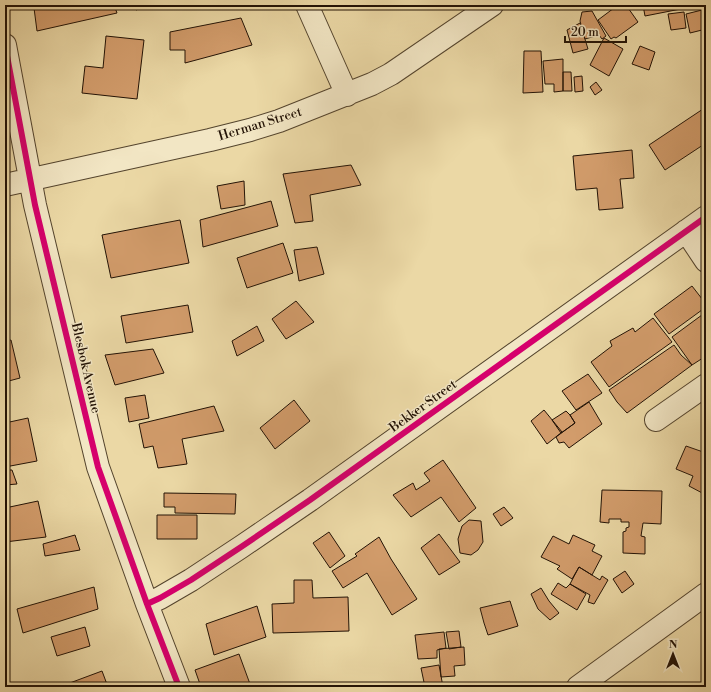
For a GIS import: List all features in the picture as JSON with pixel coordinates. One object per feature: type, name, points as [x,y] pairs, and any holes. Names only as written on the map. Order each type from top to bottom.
[{"type":"street","points":[[307,5],[347,95]]},
{"type":"street","name":"Herman Street","points":[[5,185],[210,140],[279,121],[347,95],[391,74],[492,5]]},
{"type":"street","name":"Blesbok Avenue","points":[[5,45],[30,180],[98,467],[147,604],[179,687]]},
{"type":"street","name":"Bekker Street","points":[[147,604],[191,580],[297,509],[706,217]]},
{"type":"street","points":[[686,231],[706,261]]},
{"type":"street","points":[[656,420],[706,385]]},
{"type":"street","points":[[578,687],[706,594]]},
{"type":"building","points":[[49,5],[114,5],[117,13],[37,31],[34,8]]},
{"type":"building","points":[[135,5],[147,5],[148,6],[136,10]]},
{"type":"building","points":[[618,5],[626,5],[638,22],[616,38],[614,37],[611,39],[598,20]]},
{"type":"building","points":[[643,5],[701,5],[645,16]]},
{"type":"building","points":[[706,9],[706,29],[690,33],[686,14]]},
{"type":"building","points":[[592,11],[606,36],[602,39],[599,35],[585,39],[580,21],[582,12]]},
{"type":"building","points":[[684,12],[686,28],[671,30],[668,14]]},
{"type":"building","points":[[241,18],[252,45],[185,63],[185,50],[170,50],[170,32]]},
{"type":"building","points":[[580,23],[588,49],[573,53],[567,30]]},
{"type":"building","points":[[106,36],[144,40],[137,99],[82,93],[85,66],[103,68]]},
{"type":"building","points":[[604,38],[623,49],[609,76],[590,65]]},
{"type":"building","points":[[640,46],[655,52],[649,70],[632,64]]},
{"type":"building","points":[[524,51],[541,51],[543,92],[523,93]]},
{"type":"building","points":[[563,59],[563,91],[554,92],[554,84],[545,84],[543,61]]},
{"type":"building","points":[[563,72],[571,72],[572,91],[563,91]]},
{"type":"building","points":[[582,76],[583,91],[575,92],[574,77]]},
{"type":"building","points":[[596,82],[602,90],[595,95],[590,87]]},
{"type":"building","points":[[703,109],[706,112],[706,143],[665,170],[649,145]]},
{"type":"building","points":[[632,150],[634,178],[620,179],[623,208],[599,210],[597,188],[576,190],[573,156]]},
{"type":"building","points":[[351,165],[361,185],[310,195],[313,221],[295,223],[283,174]]},
{"type":"building","points":[[244,181],[245,205],[221,209],[217,186]]},
{"type":"building","points":[[271,201],[278,226],[203,247],[200,220]]},
{"type":"building","points":[[180,220],[189,263],[111,278],[102,235]]},
{"type":"building","points":[[283,243],[293,273],[247,288],[237,258]]},
{"type":"building","points":[[317,247],[324,274],[299,281],[294,250]]},
{"type":"building","points":[[692,286],[706,304],[706,307],[669,334],[654,314]]},
{"type":"building","points":[[296,301],[314,322],[286,339],[272,319]]},
{"type":"building","points":[[188,305],[193,332],[126,343],[121,316]]},
{"type":"building","points":[[706,312],[706,356],[692,365],[672,337]]},
{"type":"building","points":[[653,318],[672,342],[609,387],[591,362],[612,346],[610,341],[633,328],[635,332]]},
{"type":"building","points":[[257,326],[264,341],[237,356],[232,341]]},
{"type":"building","points":[[11,340],[20,378],[5,382],[5,341]]},
{"type":"building","points":[[674,345],[681,355],[692,365],[627,413],[609,390]]},
{"type":"building","points":[[153,349],[164,373],[115,385],[105,355]]},
{"type":"building","points":[[588,374],[602,393],[576,410],[562,391]]},
{"type":"building","points":[[145,395],[149,418],[129,422],[125,398]]},
{"type":"building","points":[[294,400],[310,421],[275,449],[260,428]]},
{"type":"building","points":[[589,402],[602,424],[569,448],[564,442],[559,443],[556,437],[575,423],[570,415]]},
{"type":"building","points":[[214,406],[224,431],[182,439],[187,464],[158,468],[153,446],[144,448],[139,424]]},
{"type":"building","points":[[544,410],[562,432],[547,444],[531,421]]},
{"type":"building","points":[[566,411],[575,423],[561,433],[552,420]]},
{"type":"building","points":[[28,418],[37,461],[5,467],[5,423]]},
{"type":"building","points":[[686,446],[706,453],[706,495],[689,486],[693,476],[676,469]]},
{"type":"building","points":[[443,460],[476,508],[459,522],[441,497],[411,517],[393,495],[413,483],[416,490],[430,481],[424,473]]},
{"type":"building","points":[[5,470],[12,470],[17,484],[5,485]]},
{"type":"building","points":[[602,490],[662,491],[661,524],[643,523],[641,536],[645,537],[645,554],[623,553],[623,532],[629,527],[629,522],[621,522],[621,519],[609,519],[609,523],[600,522]]},
{"type":"building","points":[[164,493],[236,494],[235,514],[175,513],[175,507],[164,507]]},
{"type":"building","points":[[38,501],[46,537],[5,542],[5,508]]},
{"type":"building","points":[[504,507],[513,518],[501,526],[493,514]]},
{"type":"building","points":[[157,515],[197,515],[197,539],[157,539]]},
{"type":"building","points":[[469,520],[481,521],[483,542],[478,550],[471,555],[460,553],[458,539],[462,526]]},
{"type":"building","points":[[329,532],[345,556],[330,568],[313,543]]},
{"type":"building","points":[[439,534],[460,562],[439,575],[421,548]]},
{"type":"building","points":[[75,535],[80,550],[45,556],[43,544]]},
{"type":"building","points":[[573,535],[595,545],[592,551],[602,556],[592,575],[579,567],[572,579],[557,569],[560,566],[541,557],[553,536],[569,544]]},
{"type":"building","points":[[379,537],[391,559],[417,599],[392,615],[367,573],[343,588],[332,571],[357,556],[355,554]]},
{"type":"building","points":[[579,567],[600,580],[602,576],[608,580],[594,604],[588,602],[590,595],[570,584]]},
{"type":"building","points":[[625,571],[634,584],[622,593],[613,579]]},
{"type":"building","points":[[294,580],[312,580],[313,598],[348,597],[349,631],[273,633],[272,604],[294,603]]},
{"type":"building","points":[[558,583],[566,588],[570,584],[586,594],[577,610],[551,594]]},
{"type":"building","points":[[94,587],[98,609],[23,633],[17,609]]},
{"type":"building","points":[[541,588],[559,613],[550,620],[538,609],[531,594]]},
{"type":"building","points":[[510,601],[518,626],[488,635],[480,608]]},
{"type":"building","points":[[257,606],[266,637],[214,655],[206,624]]},
{"type":"building","points":[[85,627],[90,646],[57,656],[51,637]]},
{"type":"building","points":[[459,631],[461,647],[449,649],[446,632]]},
{"type":"building","points":[[444,632],[446,648],[437,650],[437,658],[418,659],[415,635]]},
{"type":"building","points":[[464,647],[465,665],[454,666],[455,676],[441,677],[439,649]]},
{"type":"building","points":[[239,654],[250,684],[243,687],[201,687],[195,670]]},
{"type":"building","points":[[439,665],[443,687],[425,687],[421,668]]},
{"type":"building","points":[[102,671],[108,687],[59,687]]},
{"type":"cycle path","points":[[5,45],[35,205],[98,467],[147,604],[179,687]]},
{"type":"cycle path","points":[[147,604],[191,580],[310,500],[706,217]]}]
